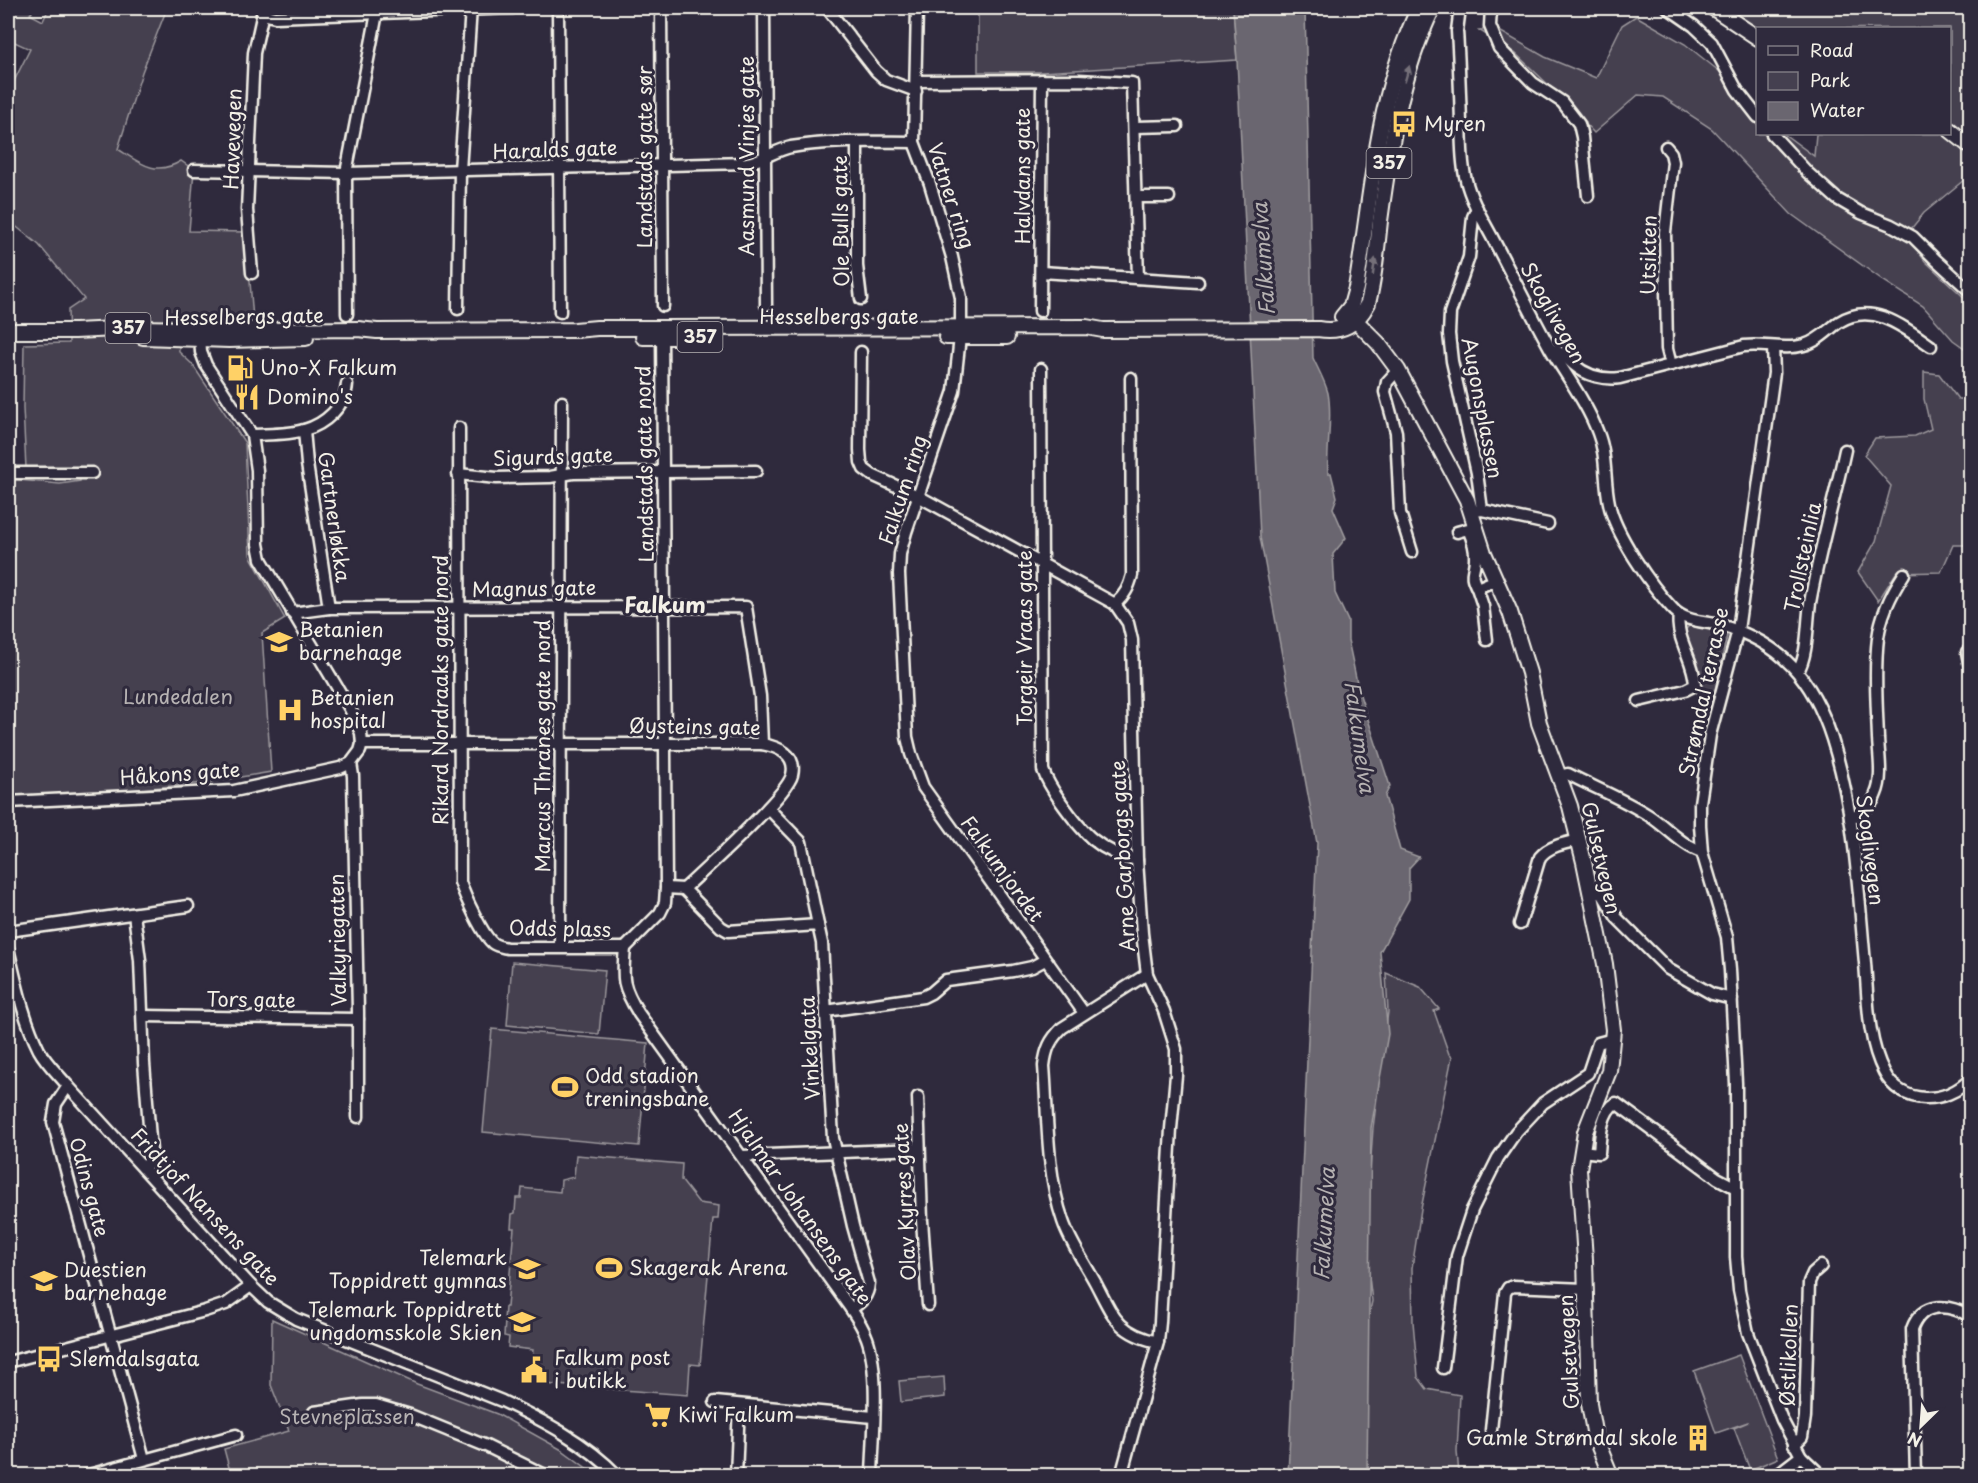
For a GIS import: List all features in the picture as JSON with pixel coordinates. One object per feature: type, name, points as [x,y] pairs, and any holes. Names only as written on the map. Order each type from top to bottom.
[{"type":"main road","name":"357","points":[[1419,8],[1398,59],[1385,101],[1352,316],[1363,314],[1370,297],[1389,161],[1405,81],[1433,8]]},
{"type":"main road","points":[[1713,8],[1756,37]]},
{"type":"main road","points":[[1951,131],[1971,146]]},
{"type":"main road","name":"Hesselbergs gate","points":[[8,331],[200,334],[281,340],[377,331],[597,328],[662,332],[961,332],[1086,327],[1103,330],[1318,329],[1331,331],[1342,329],[1352,316]]},
{"type":"main road","name":"Gulsetvegen","points":[[1352,316],[1378,343],[1398,370],[1459,484],[1477,511],[1484,553],[1510,612],[1529,673],[1539,723],[1579,840],[1608,985],[1613,1039],[1609,1071],[1589,1122],[1581,1150],[1579,1181],[1591,1415],[1599,1448],[1611,1476]]},
{"type":"street","points":[[458,309],[460,170],[471,8]]},
{"type":"street","points":[[263,11],[276,17],[378,10],[513,8]]},
{"type":"street","points":[[558,8],[560,312]]},
{"type":"street","name":"Landstads gate sør","points":[[661,8],[663,306]]},
{"type":"street","name":"Aasmund Vinjes gate","points":[[764,8],[766,305]]},
{"type":"street","points":[[827,8],[876,71],[886,80],[916,86]]},
{"type":"street","name":"Vatner ring","points":[[917,8],[914,142],[930,184],[952,257],[961,298],[961,332]]},
{"type":"street","name":"Skoglivegen","points":[[1460,8],[1457,31],[1464,168],[1467,185],[1551,349],[1599,434],[1608,500],[1616,525],[1640,565],[1679,615],[1737,630],[1773,648],[1798,671],[1811,689],[1830,732],[1838,758],[1850,819],[1870,1020],[1880,1064],[1893,1086],[1905,1094],[1918,1098],[1945,1096],[1959,1090],[1971,1079]]},
{"type":"street","points":[[1668,8],[1694,26],[1712,43],[1737,90],[1756,114]]},
{"type":"street","points":[[347,314],[346,173],[378,10]]},
{"type":"street","name":"Havevegen","points":[[252,273],[247,210],[254,53],[263,11]]},
{"type":"street","points":[[1490,13],[1495,41],[1505,54],[1533,83],[1562,102],[1579,124],[1588,196]]},
{"type":"street","name":"Halvdans gate","points":[[916,86],[1042,80],[1132,82],[1134,127]]},
{"type":"street","name":"Halvdans gate","points":[[1040,311],[1042,80]]},
{"type":"street","points":[[1138,278],[1134,127],[1177,126]]},
{"type":"street","points":[[1773,135],[1808,173],[1838,199],[1861,213],[1913,237],[1971,291]]},
{"type":"street","name":"Haralds gate","points":[[194,170],[250,173],[346,173],[747,163],[788,147],[857,142],[914,142]]},
{"type":"street","name":"Ole Bulls gate","points":[[857,142],[857,266],[861,299]]},
{"type":"street","name":"Utsikten","points":[[1666,147],[1671,153],[1673,162],[1665,232],[1667,349],[1671,365]]},
{"type":"street","points":[[1136,201],[1169,197]]},
{"type":"street","name":"Augonsplassen","points":[[1477,208],[1473,217],[1468,257],[1453,301],[1449,334],[1452,361],[1477,472],[1477,511]]},
{"type":"street","name":"Halvdans gate","points":[[1041,272],[1198,282]]},
{"type":"street","points":[[1551,349],[1585,372],[1611,379],[1631,376],[1736,347],[1761,344],[1785,348],[1803,346],[1848,317],[1864,314],[1891,320],[1932,346]]},
{"type":"street","name":"Landstads gate nord","points":[[662,332],[666,888]]},
{"type":"street","name":"Falkum ring","points":[[907,737],[899,574],[903,543],[954,391],[961,332]]},
{"type":"street","points":[[200,334],[201,352],[206,365],[252,435],[257,470],[258,543],[261,559],[350,709],[361,733],[360,751],[351,763]]},
{"type":"street","name":"Strømdal terrasse","points":[[1773,347],[1772,392],[1737,630],[1706,757],[1700,803],[1702,852],[1726,937],[1732,999],[1736,1083],[1736,1272],[1744,1319],[1794,1446],[1822,1476]]},
{"type":"street","points":[[861,352],[861,462],[864,469],[1115,604],[1129,587],[1132,575],[1131,378]]},
{"type":"street","name":"Torgeir Vraas gate","points":[[1041,369],[1043,770],[1048,784],[1088,836],[1107,850],[1137,860]]},
{"type":"street","points":[[1398,370],[1387,381],[1385,392],[1396,432],[1400,513],[1412,552]]},
{"type":"street","points":[[252,435],[304,430],[327,419],[345,398],[347,384]]},
{"type":"street","name":"Marcus Thranes gate nord","points":[[560,947],[562,402]]},
{"type":"street","name":"Rikard Nordraaks gate nord","points":[[459,428],[460,882],[463,893],[494,944]]},
{"type":"street","name":"Gartnerløkka","points":[[304,430],[329,608]]},
{"type":"street","name":"Trollsteinlia","points":[[1798,671],[1802,662],[1810,605],[1845,450]]},
{"type":"street","name":"Sigurds gate","points":[[458,474],[497,478],[756,471]]},
{"type":"street","points":[[8,473],[92,473]]},
{"type":"street","points":[[1477,511],[1548,524]]},
{"type":"street","points":[[1457,532],[1468,529],[1471,537],[1475,559],[1472,577],[1483,606],[1487,640]]},
{"type":"street","points":[[1850,819],[1868,807],[1876,797],[1878,788],[1880,768],[1876,681],[1879,636],[1888,600],[1904,574]]},
{"type":"street","points":[[1477,588],[1496,580]]},
{"type":"street","name":"Arne Garborgs gate","points":[[1115,604],[1128,623],[1132,640],[1137,860],[1147,974],[1173,1036],[1176,1049],[1163,1294],[1158,1342],[1121,1476]]},
{"type":"street","name":"Magnus gate","points":[[292,613],[329,608],[746,607],[760,696],[762,744]]},
{"type":"street","points":[[1639,701],[1692,688],[1695,685],[1694,675],[1678,626],[1679,615]]},
{"type":"street","points":[[1967,652],[1971,667]]},
{"type":"street","name":"Falkumjordet","points":[[907,737],[910,754],[923,787],[1084,1013]]},
{"type":"street","name":"Øysteins gate","points":[[362,744],[762,744],[782,749],[789,756],[793,767],[792,778],[786,787],[768,808],[684,889]]},
{"type":"street","name":"Håkons gate","points":[[8,802],[234,791],[340,768],[351,763]]},
{"type":"street","name":"Valkyriegaten","points":[[351,763],[358,1019],[358,1117]]},
{"type":"street","points":[[1558,776],[1568,774],[1631,805],[1655,819],[1688,846],[1702,852]]},
{"type":"street","name":"Vinkelgata","points":[[768,808],[801,842],[822,943],[833,1138],[869,1283],[868,1292],[862,1302],[851,1309]]},
{"type":"street","points":[[1520,924],[1542,854],[1556,846],[1579,840]]},
{"type":"street","points":[[625,948],[660,913],[665,903],[666,888],[684,889],[721,927],[728,931],[818,925]]},
{"type":"street","points":[[1589,888],[1600,890],[1617,918],[1668,969],[1712,994],[1732,999]]},
{"type":"street","points":[[8,931],[188,906]]},
{"type":"street","points":[[134,914],[140,960],[144,1063],[151,1151],[150,1160],[144,1168]]},
{"type":"street","name":"Odds plass","points":[[494,944],[507,948],[625,948]]},
{"type":"street","points":[[8,948],[32,1035],[40,1052],[68,1086]]},
{"type":"street","name":"Hjalmar Johansens gate","points":[[625,948],[623,978],[625,991],[639,1014],[851,1309],[867,1340],[872,1358],[872,1476]]},
{"type":"street","points":[[826,1011],[923,997],[946,980],[1013,971],[1032,967],[1045,960]]},
{"type":"street","points":[[1147,974],[1062,1028],[1052,1038],[1046,1050],[1044,1066],[1050,1147],[1057,1202],[1063,1223],[1125,1330],[1138,1337],[1158,1342]]},
{"type":"street","name":"Tors gate","points":[[143,1016],[358,1019]]},
{"type":"street","points":[[1443,1368],[1455,1267],[1461,1240],[1472,1210],[1490,1173],[1525,1121],[1543,1103],[1588,1073],[1598,1043],[1613,1039]]},
{"type":"street","name":"Fridtjof Nansens gate","points":[[68,1086],[268,1302],[296,1318],[492,1397],[533,1416],[561,1431],[605,1463],[618,1476]]},
{"type":"street","name":"Odins gate","points":[[68,1086],[56,1104],[53,1122],[144,1459]]},
{"type":"street","name":"Olav Kyrres gate","points":[[918,1097],[918,1149],[928,1305]]},
{"type":"street","points":[[1581,1150],[1599,1153],[1602,1129],[1610,1108],[1616,1103],[1717,1178],[1736,1188]]},
{"type":"street","points":[[742,1156],[918,1149]]},
{"type":"street","name":"Østlikollen","points":[[1794,1446],[1802,1437],[1804,1426],[1809,1282],[1813,1273],[1821,1266]]},
{"type":"street","points":[[8,1362],[226,1304],[251,1286]]},
{"type":"street","points":[[1491,1430],[1505,1293],[1508,1288],[1513,1286],[1585,1289]]},
{"type":"street","points":[[1916,1476],[1912,1336],[1915,1323],[1924,1313],[1939,1307],[1956,1309],[1971,1316]]},
{"type":"street","points":[[715,1402],[873,1417]]},
{"type":"street","points":[[314,1412],[376,1405],[410,1415],[486,1446],[548,1476]]},
{"type":"street","points":[[736,1476],[739,1405]]},
{"type":"street","points":[[85,1476],[236,1435]]},
{"type":"street","points":[[1775,1476],[1801,1456]]},
{"type":"green space","name":"Lundedalen","points":[[8,8],[26,8],[32,12],[30,14],[43,21],[49,8],[167,8],[142,72],[118,149],[133,159],[155,168],[172,166],[181,161],[194,170],[189,231],[246,232],[253,319],[222,314],[178,315],[179,352],[192,364],[245,443],[250,555],[285,619],[262,633],[271,772],[205,783],[8,801],[9,479],[60,484],[80,481],[80,467],[26,468],[23,408],[24,344],[69,343],[68,310],[84,299],[39,245],[8,220],[8,84],[13,83],[30,49],[8,39]]},
{"type":"green space","points":[[978,8],[1233,8],[1237,60],[1042,72],[978,72]]},
{"type":"green space","points":[[1725,8],[1970,8],[1970,175],[1924,213],[1906,235],[1925,261],[1970,303],[1970,352],[1953,340],[1923,306],[1791,214],[1712,129],[1663,97],[1638,95],[1594,133],[1515,53],[1479,30],[1496,29],[1545,57],[1596,78],[1622,25],[1636,16],[1685,44],[1729,79],[1756,109],[1756,135],[1785,135],[1814,156],[1816,135],[1951,135],[1951,27],[1756,28]]},
{"type":"green space","points":[[1924,372],[1939,374],[1958,399],[1970,399],[1970,545],[1953,545],[1941,572],[1896,573],[1878,601],[1858,572],[1876,541],[1891,486],[1864,455],[1875,438],[1915,436],[1931,429],[1924,399]]},
{"type":"green space","points":[[1689,626],[1724,632],[1727,636],[1705,735],[1697,691],[1700,680],[1685,630]]},
{"type":"green space","points":[[512,962],[605,970],[599,1034],[507,1025]]},
{"type":"green space","points":[[1386,973],[1420,987],[1439,1009],[1434,1011],[1452,1057],[1421,1209],[1412,1268],[1413,1322],[1418,1377],[1427,1389],[1460,1395],[1457,1451],[1459,1475],[1369,1475],[1360,1360],[1372,1301],[1365,1243],[1373,1128],[1388,1012]]},
{"type":"green space","name":"Odd stadion treningsbane","points":[[492,1029],[648,1043],[639,1146],[483,1132]]},
{"type":"green space","name":"Skagerak Arena","points":[[576,1155],[682,1164],[681,1180],[699,1203],[719,1206],[718,1219],[713,1219],[700,1365],[690,1364],[688,1395],[530,1383],[533,1350],[508,1347],[509,1337],[504,1336],[504,1321],[514,1228],[511,1228],[512,1214],[515,1213],[516,1198],[521,1198],[522,1188],[560,1192],[561,1180],[574,1177]]},
{"type":"green space","name":"Stevneplassen","points":[[272,1319],[417,1384],[497,1414],[562,1450],[596,1475],[231,1475],[224,1449],[289,1431],[271,1385]]},
{"type":"green space","points":[[1739,1355],[1778,1458],[1750,1470],[1734,1428],[1748,1422],[1716,1433],[1694,1371]]},
{"type":"green space","points":[[944,1377],[945,1397],[901,1402],[899,1381]]},
{"type":"water","name":"Falkumelva","points":[[1233,8],[1305,8],[1313,358],[1328,393],[1330,412],[1328,473],[1331,473],[1337,497],[1333,508],[1346,538],[1333,554],[1335,593],[1348,621],[1348,640],[1359,692],[1390,786],[1385,796],[1400,850],[1419,857],[1409,868],[1409,899],[1380,952],[1388,1034],[1371,1128],[1367,1475],[1288,1475],[1317,843],[1260,537]]},
{"type":"place","name":"Myren","points":[[1404,124]]},
{"type":"place","name":"Uno-X Falkum","points":[[240,368]]},
{"type":"place","name":"Domino's","points":[[247,397]]},
{"type":"place","name":"Betanien barnehage","points":[[279,642]]},
{"type":"place","name":"Betanien hospital","points":[[290,710]]},
{"type":"place","name":"Odd stadion treningsbane","points":[[565,1087]]},
{"type":"place","name":"Skagerak Arena","points":[[609,1268]]},
{"type":"place","name":"Telemark Toppidrett gymnas","points":[[527,1269]]},
{"type":"place","name":"Duestien barnehage","points":[[44,1281]]},
{"type":"place","name":"Telemark Toppidrett ungdomsskole Skien","points":[[522,1322]]},
{"type":"place","name":"Slemdalsgata","points":[[49,1359]]},
{"type":"place","name":"Falkum post i butikk","points":[[534,1370]]},
{"type":"place","name":"Kiwi Falkum","points":[[658,1415]]},
{"type":"place","name":"Gamle Strømdal skole","points":[[1698,1438]]},
{"type":"district","name":"Falkum","points":[[665,605]]}]
